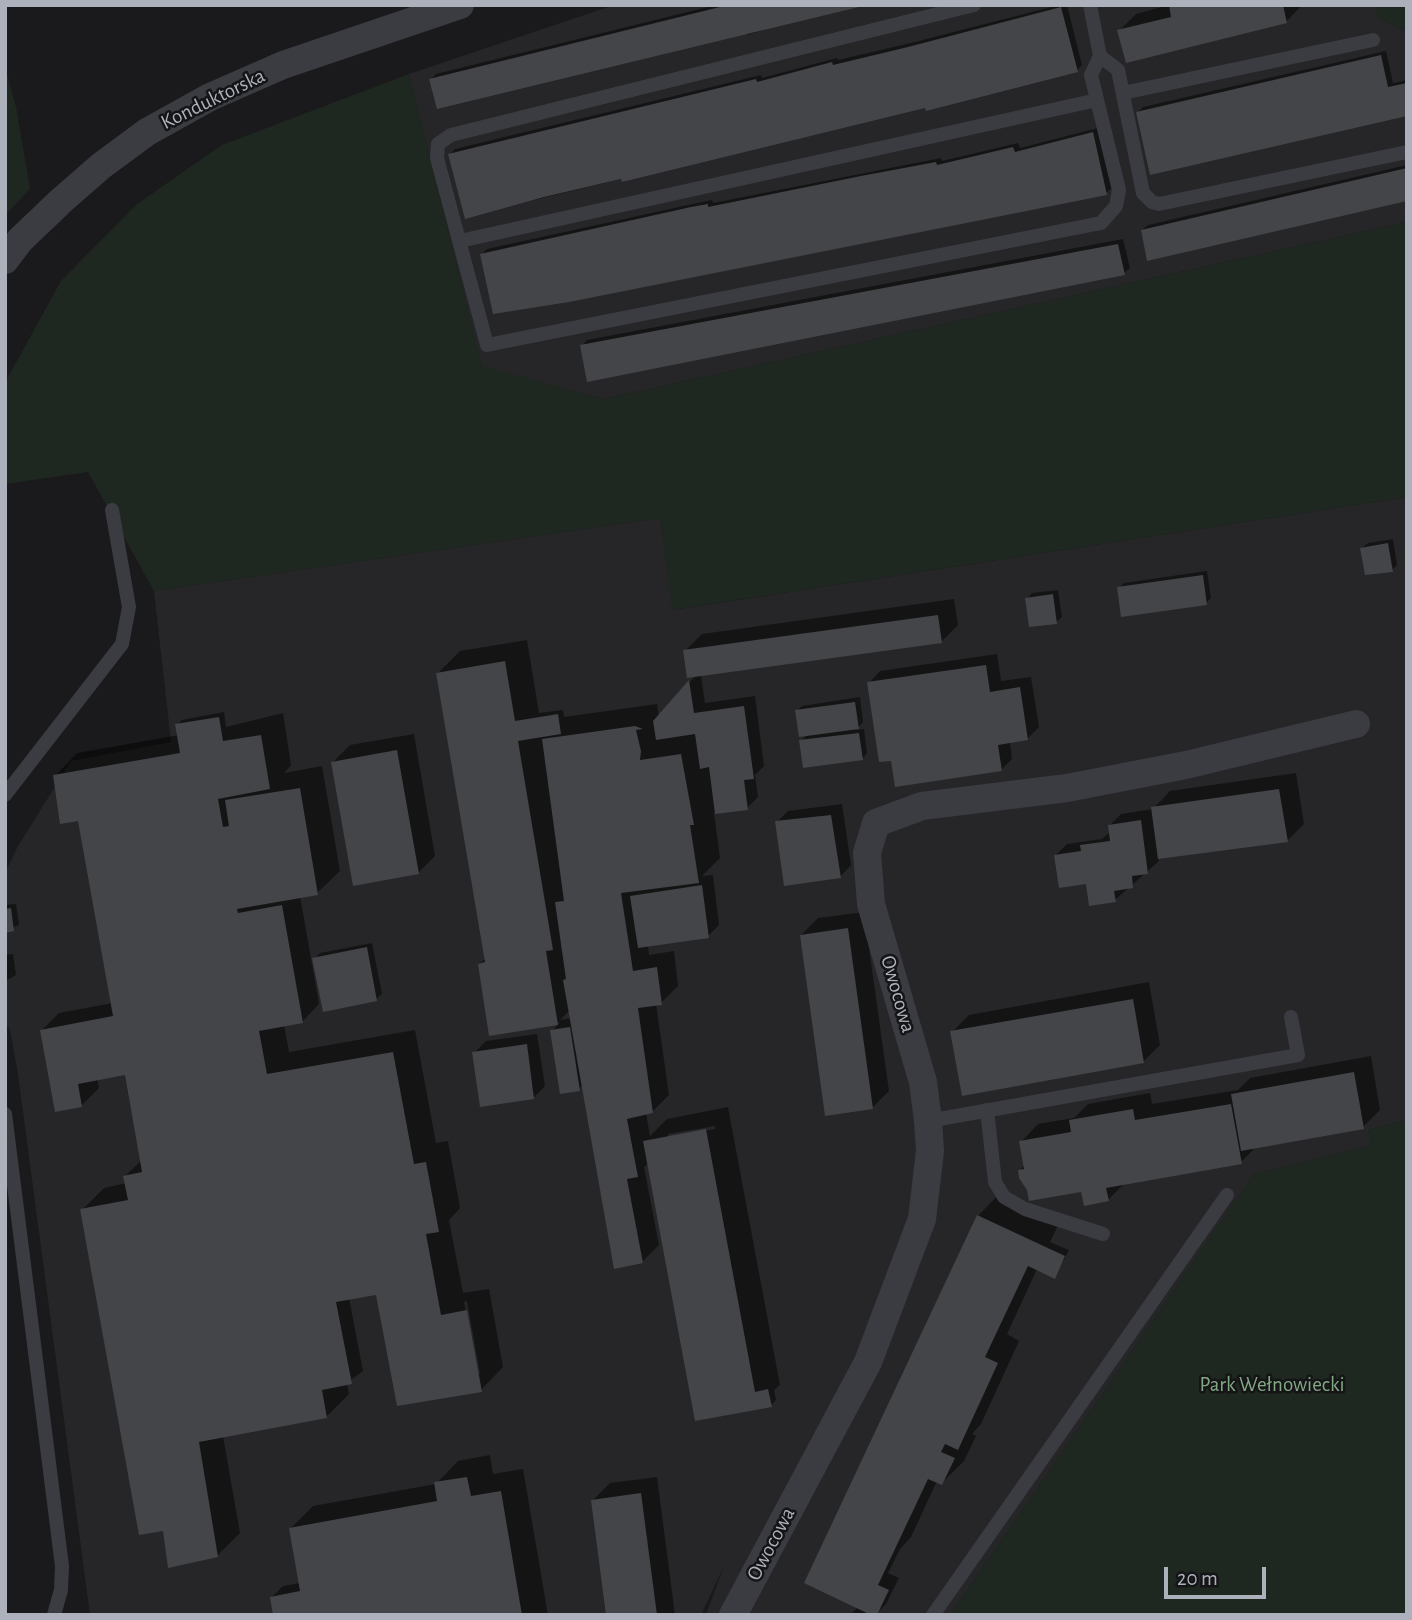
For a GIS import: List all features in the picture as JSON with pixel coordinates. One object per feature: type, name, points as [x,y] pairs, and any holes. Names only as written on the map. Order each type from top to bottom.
[{"type":"street","name":"Konduktorska","points":[[5,260],[20,240],[62,200],[101,166],[147,132],[210,97],[283,65],[460,5]]},
{"type":"street","name":"Owocowa","points":[[733,1615],[868,1362],[922,1219],[930,1151],[928,1121],[923,1082],[871,904],[867,853],[876,823],[922,806],[1067,788],[1186,765],[1356,724]]},
{"type":"lane","points":[[974,5],[452,135],[438,144],[438,158],[487,345],[1101,223],[1116,206],[1119,190],[1091,75],[1100,55],[1090,5]]},
{"type":"lane","points":[[1123,93],[1373,40]]},
{"type":"lane","points":[[1100,55],[1118,69],[1143,193],[1152,202],[1159,204],[1407,152]]},
{"type":"lane","points":[[460,241],[1097,100]]},
{"type":"lane","points":[[5,795],[122,644],[129,607],[112,510]]},
{"type":"lane","points":[[928,1121],[1298,1055],[1291,1017]]},
{"type":"lane","points":[[987,1110],[995,1182],[1004,1197],[1026,1209],[1103,1234]]},
{"type":"lane","points":[[5,1114],[62,1566],[61,1590],[54,1615]]},
{"type":"lane","points":[[933,1615],[1227,1195]]},
{"type":"shaded area","points":[[614,5],[1374,5],[1380,19],[1407,31],[1407,222],[604,399],[482,367],[409,74]]},
{"type":"shaded area","points":[[1407,497],[1407,1120],[1368,1130],[1371,1145],[1254,1174],[950,1615],[706,1615],[724,1566],[701,1615],[90,1615],[18,1074],[10,1030],[5,1023],[5,873],[18,846],[71,761],[171,742],[154,591],[660,518],[673,610]]},
{"type":"green space","points":[[1374,5],[1407,5],[1407,31],[1380,19]]},
{"type":"green space","points":[[5,67],[16,107],[30,189],[5,215]]},
{"type":"green space","points":[[409,74],[482,366],[604,399],[1407,222],[1407,497],[672,610],[660,518],[154,591],[88,472],[5,484],[7,379],[61,281],[137,204],[222,145]]},
{"type":"green space","name":"Park Wełnowiecki","points":[[1407,1120],[1407,1615],[950,1615],[1254,1174],[1370,1145],[1368,1130]]},
{"type":"building","points":[[728,5],[863,6],[437,109],[429,79]]},
{"type":"building","points":[[1169,5],[1283,5],[1287,23],[1126,63],[1117,30],[1171,17]]},
{"type":"building","points":[[1061,7],[1078,72],[926,111],[925,108],[622,182],[621,179],[544,197],[465,219],[448,154],[756,79],[757,82],[832,62],[833,65]]},
{"type":"building","points":[[1381,55],[1388,87],[1407,83],[1407,116],[1150,175],[1136,112]]},
{"type":"building","points":[[1093,132],[1107,195],[569,302],[493,314],[480,254],[691,207],[708,204],[708,207],[936,162],[937,165],[1013,147],[1015,152]]},
{"type":"building","points":[[1407,168],[1407,201],[1147,261],[1141,230]]},
{"type":"building","points":[[1118,244],[1125,275],[587,382],[580,345]]},
{"type":"building","points":[[1388,543],[1393,572],[1365,575],[1360,548]]},
{"type":"building","points":[[1203,575],[1207,605],[1121,617],[1117,587]]},
{"type":"building","points":[[1053,594],[1057,624],[1029,627],[1025,598]]},
{"type":"building","points":[[938,615],[942,643],[687,678],[683,650]]},
{"type":"building","points":[[505,661],[515,721],[558,714],[561,734],[518,741],[553,950],[546,951],[558,1025],[489,1036],[478,964],[485,962],[436,673]]},
{"type":"building","points":[[986,665],[990,692],[1020,687],[1028,740],[998,745],[1002,771],[895,787],[891,761],[879,762],[867,682]]},
{"type":"building","points":[[689,680],[694,713],[744,706],[754,779],[744,780],[748,810],[715,814],[709,767],[700,769],[695,734],[656,740],[653,721]]},
{"type":"building","points":[[855,702],[859,729],[799,737],[795,710]]},
{"type":"building","points":[[219,717],[223,741],[261,735],[270,789],[218,799],[223,827],[229,826],[225,800],[300,788],[318,895],[237,909],[238,913],[282,905],[303,1023],[259,1031],[267,1074],[393,1052],[414,1164],[426,1162],[439,1232],[426,1234],[441,1315],[467,1310],[482,1392],[397,1406],[376,1295],[336,1302],[352,1384],[322,1390],[327,1418],[199,1442],[218,1557],[168,1568],[163,1531],[139,1535],[80,1209],[128,1200],[123,1176],[142,1172],[125,1075],[78,1084],[82,1107],[55,1112],[40,1030],[113,1016],[78,821],[60,824],[53,775],[180,753],[175,724]]},
{"type":"building","points":[[635,726],[643,729],[636,730],[641,751],[640,760],[681,754],[694,825],[690,825],[699,883],[621,893],[633,971],[657,967],[662,1005],[638,1008],[653,1113],[627,1119],[638,1177],[627,1179],[643,1263],[614,1269],[563,980],[566,979],[555,902],[564,901],[542,739]]},
{"type":"building","points":[[859,733],[863,760],[803,768],[799,740]]},
{"type":"building","points":[[397,750],[419,874],[353,886],[331,762]]},
{"type":"building","points":[[1279,789],[1288,842],[1158,859],[1151,807]]},
{"type":"building","points":[[831,815],[841,878],[784,886],[775,821]]},
{"type":"building","points":[[1141,820],[1148,874],[1132,876],[1133,888],[1114,891],[1116,902],[1089,906],[1086,884],[1059,888],[1054,855],[1081,851],[1080,845],[1110,841],[1108,825]]},
{"type":"building","points":[[702,885],[709,938],[638,948],[630,896]]},
{"type":"building","points":[[11,908],[14,931],[5,933],[5,909]]},
{"type":"building","points":[[848,928],[873,1109],[825,1116],[800,935]]},
{"type":"building","points":[[367,947],[377,1001],[323,1012],[312,958]]},
{"type":"building","points":[[1133,999],[1144,1063],[962,1096],[950,1031]]},
{"type":"building","points":[[570,1027],[580,1091],[560,1094],[550,1030]]},
{"type":"building","points":[[527,1044],[534,1099],[480,1107],[472,1052]]},
{"type":"building","points":[[1354,1072],[1364,1129],[1241,1151],[1231,1094]]},
{"type":"building","points":[[1231,1104],[1242,1164],[1106,1188],[1109,1201],[1084,1206],[1081,1192],[1029,1201],[1027,1190],[1019,1178],[1018,1170],[1024,1169],[1019,1141],[1071,1132],[1069,1120],[1133,1109],[1135,1120]]},
{"type":"building","points":[[706,1129],[755,1392],[768,1389],[772,1407],[695,1421],[643,1141]]},
{"type":"building","points":[[977,1215],[1065,1256],[1055,1279],[1028,1266],[985,1357],[998,1363],[958,1450],[945,1444],[941,1452],[955,1458],[942,1485],[928,1479],[878,1585],[889,1590],[877,1615],[871,1615],[804,1583]]},
{"type":"building","points":[[467,1477],[471,1496],[501,1491],[522,1615],[273,1615],[270,1597],[300,1591],[289,1528],[437,1501],[434,1482]]},
{"type":"building","points":[[641,1493],[657,1615],[606,1615],[591,1500]]}]
